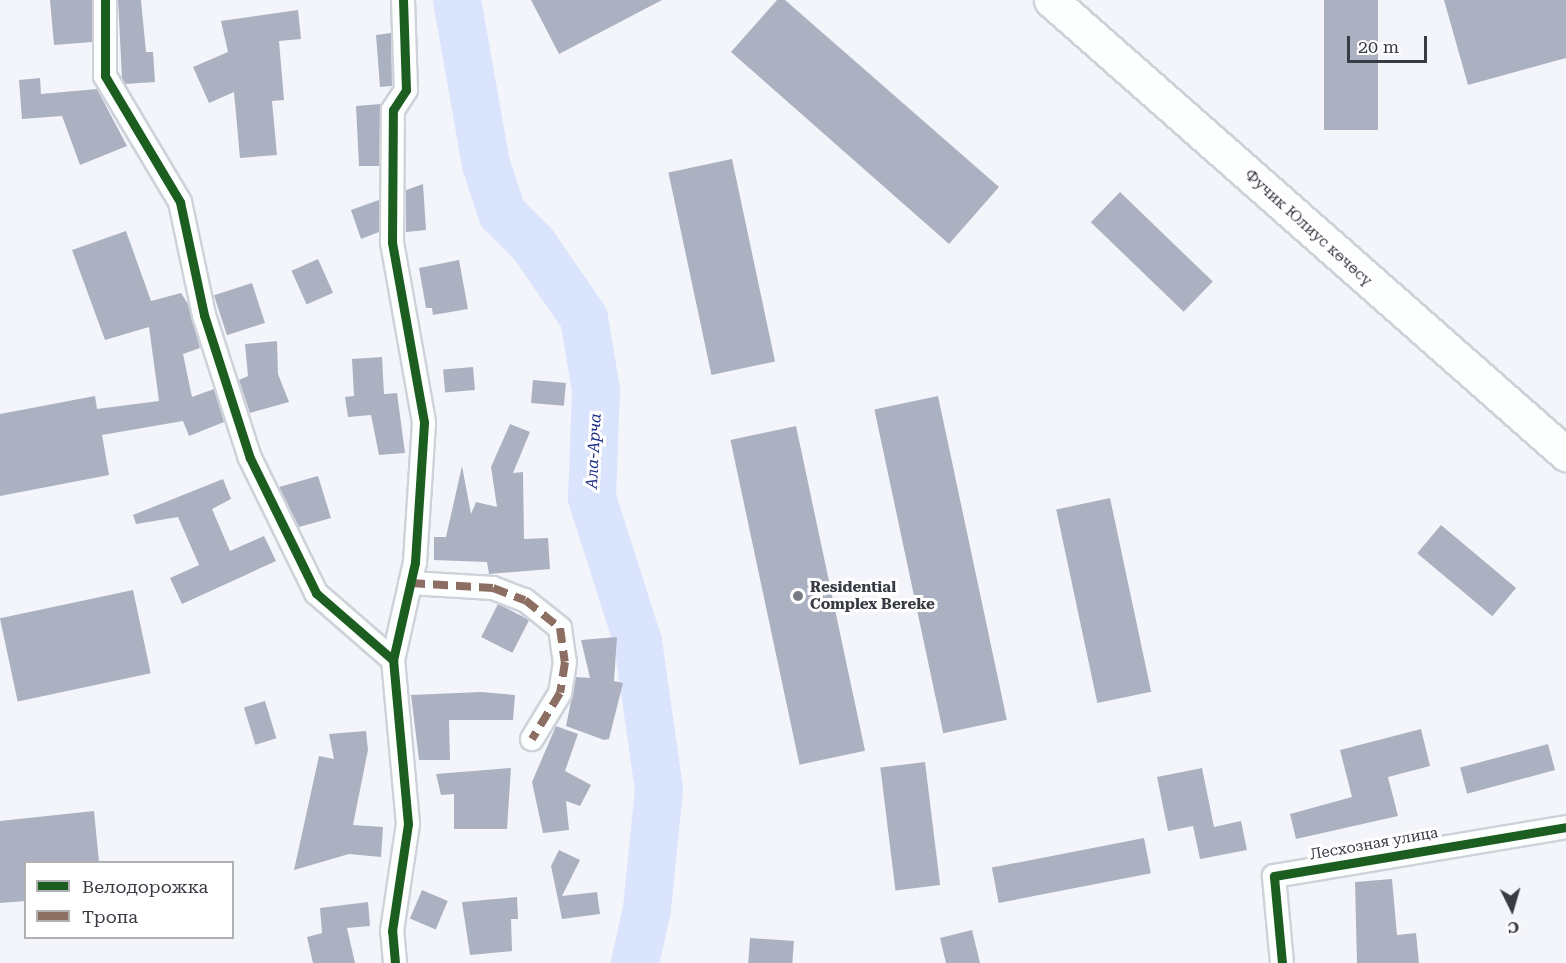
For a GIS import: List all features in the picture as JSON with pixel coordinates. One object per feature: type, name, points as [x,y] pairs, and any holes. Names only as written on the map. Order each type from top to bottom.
[{"type":"main road","name":"Фучик Юлиус көчөсү","points":[[1051,0],[1566,454]]},
{"type":"street","points":[[105,0],[105,76],[180,202],[204,315],[250,458],[315,593],[393,660]]},
{"type":"street","points":[[395,963],[392,931],[408,824],[393,660],[410,583],[424,422],[392,242],[393,110],[406,90],[404,0]]},
{"type":"street","points":[[410,583],[493,588],[525,600],[560,628],[565,662],[560,693],[532,739]]},
{"type":"street","name":"Лесхозная улица","points":[[1282,963],[1274,876],[1566,826]]},
{"type":"building","points":[[50,0],[92,0],[92,42],[54,45]]},
{"type":"building","points":[[118,0],[141,0],[146,52],[153,52],[155,82],[125,84],[122,78]]},
{"type":"building","points":[[531,0],[662,0],[559,54]]},
{"type":"building","points":[[777,0],[785,0],[999,187],[949,244],[731,52]]},
{"type":"building","points":[[1324,0],[1378,0],[1378,130],[1324,130]]},
{"type":"building","points":[[1444,0],[1566,0],[1566,58],[1468,85]]},
{"type":"building","points":[[298,10],[301,39],[279,41],[284,100],[272,101],[277,155],[240,158],[234,92],[209,103],[193,67],[228,52],[221,21]]},
{"type":"building","points":[[391,33],[392,86],[380,87],[376,35]]},
{"type":"building","points":[[40,78],[41,94],[97,89],[127,146],[80,165],[62,116],[22,119],[19,80]]},
{"type":"building","points":[[381,104],[379,166],[359,166],[356,106]]},
{"type":"building","points":[[732,159],[775,361],[711,375],[668,173]]},
{"type":"building","points":[[423,184],[426,230],[406,232],[406,190]]},
{"type":"building","points":[[1120,192],[1213,282],[1184,312],[1091,222]]},
{"type":"building","points":[[379,200],[379,232],[361,239],[351,210]]},
{"type":"building","points":[[126,231],[151,301],[181,293],[188,304],[200,348],[183,354],[192,397],[214,389],[224,422],[189,436],[183,421],[102,435],[109,475],[0,496],[0,414],[95,396],[97,409],[159,401],[149,327],[105,340],[72,250]]},
{"type":"building","points":[[318,259],[333,293],[307,305],[292,271]]},
{"type":"building","points":[[459,260],[468,309],[433,315],[432,308],[426,308],[419,268]]},
{"type":"building","points":[[252,283],[265,323],[227,335],[214,295]]},
{"type":"building","points":[[277,341],[278,374],[289,402],[250,413],[239,380],[248,376],[245,344]]},
{"type":"building","points":[[382,357],[384,394],[397,393],[405,453],[379,455],[371,415],[348,417],[345,397],[354,396],[352,359]]},
{"type":"building","points":[[473,367],[475,390],[445,393],[443,370]]},
{"type":"building","points":[[533,380],[566,383],[564,406],[531,403]]},
{"type":"building","name":"Residential Complex Bereke","points":[[938,396],[1007,720],[943,733],[874,410]]},
{"type":"building","points":[[510,424],[530,432],[513,473],[523,472],[524,539],[548,538],[550,569],[489,574],[487,562],[434,560],[434,537],[446,537],[462,466],[471,514],[476,502],[497,507],[491,467]]},
{"type":"building","name":"Residential Complex Bereke","points":[[796,426],[865,751],[799,765],[730,440]]},
{"type":"building","points":[[318,476],[331,518],[299,527],[279,487]]},
{"type":"building","points":[[223,479],[231,499],[212,509],[230,551],[264,536],[276,561],[182,604],[170,578],[199,565],[178,517],[136,524],[133,515]]},
{"type":"building","points":[[1110,498],[1151,692],[1097,703],[1056,509]]},
{"type":"building","points":[[1441,525],[1516,588],[1492,616],[1417,553]]},
{"type":"building","points":[[133,590],[151,673],[18,701],[0,618]]},
{"type":"building","points":[[498,604],[529,620],[512,653],[481,637]]},
{"type":"building","points":[[617,637],[614,681],[623,683],[609,739],[604,740],[566,726],[576,677],[590,678],[581,640]]},
{"type":"building","points":[[481,692],[515,695],[513,720],[449,720],[450,760],[419,760],[411,695]]},
{"type":"building","points":[[265,701],[276,738],[255,745],[244,707]]},
{"type":"building","points":[[556,726],[578,734],[565,771],[591,785],[580,806],[566,801],[569,830],[543,833],[532,782]]},
{"type":"building","points":[[1421,729],[1430,766],[1388,777],[1398,816],[1296,839],[1290,814],[1352,797],[1340,750]]},
{"type":"building","points":[[366,731],[368,750],[353,825],[383,827],[381,857],[349,854],[294,870],[319,756],[334,759],[329,734]]},
{"type":"building","points":[[1548,744],[1555,770],[1467,794],[1460,768]]},
{"type":"building","points":[[925,762],[940,885],[895,891],[880,767]]},
{"type":"building","points":[[511,768],[507,829],[454,829],[454,794],[441,795],[436,774]]},
{"type":"building","points":[[1202,768],[1214,827],[1241,821],[1247,850],[1200,859],[1193,826],[1168,831],[1157,777]]},
{"type":"building","points":[[94,811],[99,861],[24,861],[24,901],[0,903],[0,821]]},
{"type":"building","points":[[1144,838],[1151,873],[999,903],[992,868]]},
{"type":"building","points":[[559,850],[580,860],[562,896],[597,892],[600,914],[562,919],[551,866]]},
{"type":"building","points":[[1392,879],[1397,935],[1416,933],[1419,963],[1357,963],[1355,882]]},
{"type":"building","points":[[422,890],[448,901],[436,929],[410,919]]},
{"type":"building","points":[[517,897],[518,919],[511,919],[512,951],[470,955],[462,902]]},
{"type":"building","points":[[368,902],[370,926],[347,928],[355,963],[313,963],[307,937],[322,933],[320,908]]},
{"type":"building","points":[[972,930],[980,963],[946,963],[940,938]]},
{"type":"building","points":[[750,938],[794,941],[792,963],[748,963]]},
{"type":"waterway","name":"Ала-Арча","points":[[457,0],[486,164],[502,213],[533,244],[584,318],[596,390],[592,498],[638,642],[659,790],[647,909],[635,963]]},
{"type":"marked path","points":[[410,583],[493,588],[525,600],[560,628],[565,662],[560,693],[532,739]]},
{"type":"cycle path","points":[[105,0],[105,76],[180,202],[204,315],[250,458],[316,593],[393,660]]},
{"type":"cycle path","points":[[395,963],[392,931],[408,824],[393,660],[415,562],[424,422],[392,242],[393,110],[406,90],[403,0]]},
{"type":"cycle path","points":[[1282,963],[1274,876],[1566,827]]},
{"type":"place","name":"Residential Complex Bereke","points":[[798,596]]}]
